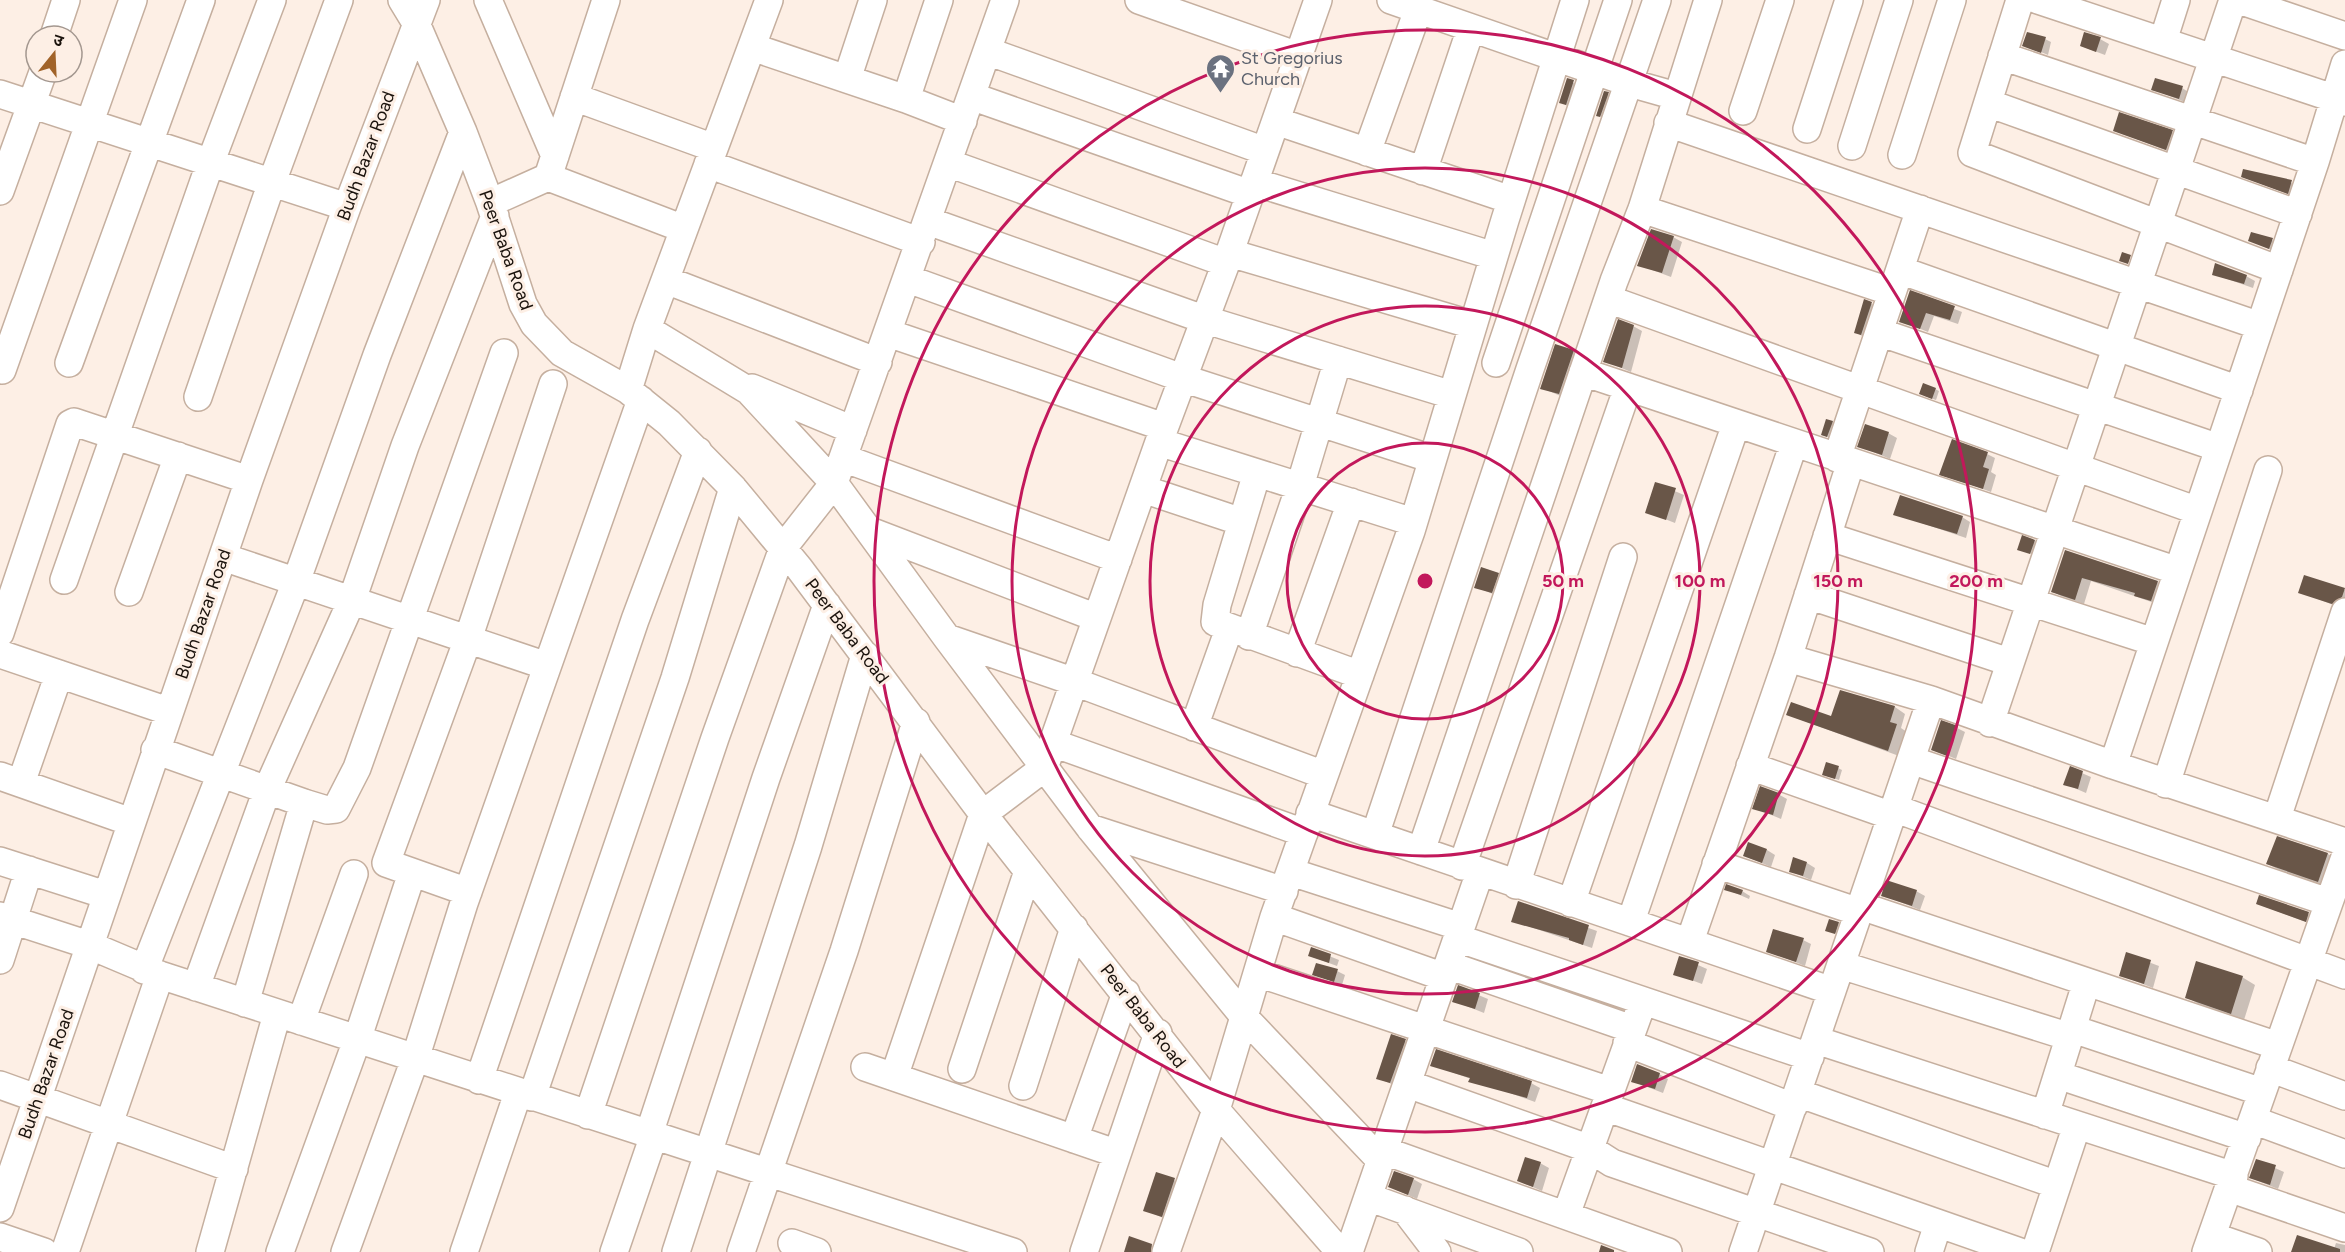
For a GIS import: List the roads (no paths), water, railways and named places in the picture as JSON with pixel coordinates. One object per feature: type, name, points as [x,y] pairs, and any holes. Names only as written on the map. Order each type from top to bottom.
[{"type":"street","points":[[58,24],[66,0]]},
{"type":"street","points":[[2,370],[133,0]]},
{"type":"street","points":[[69,363],[201,0]]},
{"type":"street","points":[[64,580],[211,161],[272,0]]},
{"type":"street","points":[[198,397],[272,182],[339,0]]},
{"type":"street","name":"Peer Baba Road","points":[[402,0],[421,12],[493,209],[524,304],[534,324],[562,353],[634,395],[698,451],[733,488],[783,548],[983,814],[1158,1033],[1216,1110],[1340,1252]]},
{"type":"street","points":[[488,0],[551,167],[684,229]]},
{"type":"street","points":[[196,987],[267,790],[351,600],[405,446],[493,209],[551,167],[606,0]]},
{"type":"street","points":[[345,1252],[415,1059],[468,892],[547,666],[634,395],[647,329],[769,0]]},
{"type":"street","points":[[847,79],[873,0]]},
{"type":"street","points":[[906,99],[939,0]]},
{"type":"street","points":[[588,1114],[711,749],[783,548],[834,483],[1005,0]]},
{"type":"street","points":[[1139,0],[1298,56]]},
{"type":"street","points":[[1391,0],[1418,10],[1458,16],[1556,57],[1630,83],[1676,96]]},
{"type":"street","points":[[1166,1252],[1246,1019],[1274,917],[1413,522],[1511,200],[1575,0]]},
{"type":"street","points":[[1496,363],[1618,0]]},
{"type":"street","points":[[1375,835],[1530,369],[1657,0]]},
{"type":"street","points":[[1421,851],[1608,299],[1642,209],[1708,0]]},
{"type":"street","points":[[1743,111],[1780,0]]},
{"type":"street","points":[[1807,129],[1849,0]]},
{"type":"street","points":[[1852,146],[1899,0]]},
{"type":"street","points":[[1902,155],[1952,0]]},
{"type":"street","points":[[2020,0],[1972,153],[2279,270]]},
{"type":"street","points":[[2038,0],[2109,12],[2163,41],[2339,100]]},
{"type":"street","points":[[2163,41],[2176,0]]},
{"type":"street","points":[[1990,723],[2029,601],[2159,224],[2233,0]]},
{"type":"street","points":[[2239,0],[2345,36]]},
{"type":"street","points":[[894,1077],[983,814],[1049,756],[1203,319],[1228,258],[1298,56],[1314,1]]},
{"type":"street","points":[[1367,152],[1418,10]]},
{"type":"street","name":"Budh Bazar Road","points":[[0,1208],[168,711],[249,480],[347,207],[421,12]]},
{"type":"street","points":[[1423,171],[1458,16]]},
{"type":"street","points":[[752,47],[906,99],[963,121]]},
{"type":"street","points":[[987,51],[1265,151]]},
{"type":"street","points":[[2002,56],[2315,162]]},
{"type":"street","points":[[2113,765],[2315,162],[2339,100],[2345,64]]},
{"type":"street","points":[[0,190],[39,84]]},
{"type":"street","points":[[0,94],[347,207]]},
{"type":"street","points":[[971,96],[1252,188],[1494,256]]},
{"type":"street","points":[[574,97],[711,156],[925,231],[1452,395]]},
{"type":"street","points":[[1988,103],[2298,214]]},
{"type":"street","points":[[1276,121],[1511,200]]},
{"type":"street","points":[[1668,123],[2260,326]]},
{"type":"street","points":[[65,1252],[110,1124],[152,972],[220,774],[296,582],[377,355],[463,132]]},
{"type":"street","points":[[948,163],[1228,258],[1473,325]]},
{"type":"street","points":[[1690,942],[1788,658],[1827,536],[1861,390],[1920,208]]},
{"type":"street","points":[[1642,209],[2117,346],[2239,390]]},
{"type":"street","points":[[908,279],[1182,378],[1432,459]]},
{"type":"street","points":[[666,280],[878,362]]},
{"type":"street","points":[[1608,299],[2198,511]]},
{"type":"street","points":[[647,329],[748,391],[834,483],[946,638],[1049,756],[1090,828],[1246,1019],[1383,1156],[1566,1215],[1668,1252]]},
{"type":"street","points":[[1879,332],[2219,448]]},
{"type":"street","points":[[888,333],[1162,434],[1257,473],[1413,522]]},
{"type":"street","points":[[155,750],[304,803],[327,810],[336,809],[357,768],[504,353]]},
{"type":"street","points":[[1194,727],[1239,632],[1300,486],[1338,360]]},
{"type":"street","points":[[1583,372],[2178,571]]},
{"type":"street","points":[[729,379],[853,429]]},
{"type":"street","points":[[468,892],[386,863],[468,639],[553,384]]},
{"type":"street","points":[[1349,1252],[1459,933],[1471,869],[1628,387]]},
{"type":"street","points":[[0,633],[70,424],[74,422],[249,480]]},
{"type":"street","points":[[1571,903],[1736,424]]},
{"type":"street","points":[[1631,921],[1794,443]]},
{"type":"street","points":[[479,1080],[635,620],[698,451]]},
{"type":"street","points":[[129,592],[178,456]]},
{"type":"street","points":[[843,458],[1118,559]]},
{"type":"street","points":[[2166,784],[2268,470]]},
{"type":"street","points":[[1257,473],[1214,617],[1219,625],[1359,675]]},
{"type":"street","points":[[464,1252],[525,1095],[675,678],[733,488]]},
{"type":"street","points":[[1143,489],[1242,522]]},
{"type":"street","points":[[1297,653],[1351,502]]},
{"type":"street","points":[[870,531],[1097,618]]},
{"type":"street","points":[[1827,536],[2154,642]]},
{"type":"street","points":[[223,557],[547,666]]},
{"type":"street","points":[[1516,885],[1623,557]]},
{"type":"street","points":[[1808,595],[2009,662]]},
{"type":"street","points":[[614,1252],[766,778],[827,605]]},
{"type":"street","points":[[2277,818],[2345,612]]},
{"type":"street","points":[[946,638],[1075,682],[1324,775]]},
{"type":"street","points":[[0,654],[168,711]]},
{"type":"street","points":[[676,1252],[808,846],[865,655]]},
{"type":"street","points":[[1788,658],[1931,700],[2166,784],[2277,818],[2345,845],[2309,963],[2209,1244],[2258,1252]]},
{"type":"street","points":[[59,674],[11,779],[131,822]]},
{"type":"street","points":[[1743,1252],[1931,700]]},
{"type":"street","points":[[741,1252],[844,951],[916,722]]},
{"type":"street","points":[[1049,756],[1307,823],[1375,835],[1832,991]]},
{"type":"street","points":[[1911,760],[2328,902]]},
{"type":"street","points":[[1750,766],[1893,812],[2345,975]]},
{"type":"street","points":[[245,1003],[304,803]]},
{"type":"street","points":[[1090,828],[1287,881],[1459,933],[1643,1001],[2045,1115],[2231,1182],[2345,1228]]},
{"type":"street","points":[[0,861],[106,895]]},
{"type":"street","points":[[1716,864],[2086,984],[2270,1069],[2345,1096]]},
{"type":"street","points":[[0,960],[6,918],[29,870]]},
{"type":"street","points":[[962,1070],[1028,871]]},
{"type":"street","points":[[279,1252],[357,1040],[412,873]]},
{"type":"street","points":[[210,1252],[234,1169],[289,1017],[354,874]]},
{"type":"street","points":[[1274,917],[1446,971],[1630,1036],[1795,1100],[2057,1185]]},
{"type":"street","points":[[6,918],[89,945],[152,972],[196,987],[1013,1252]]},
{"type":"street","points":[[1023,1086],[1074,928]]},
{"type":"street","points":[[1841,964],[2071,1033],[2270,1069]]},
{"type":"street","points":[[1258,973],[1426,1031],[1607,1099],[1772,1166],[2020,1252]]},
{"type":"street","points":[[2045,1115],[2086,984]]},
{"type":"street","points":[[1074,1139],[1126,993]]},
{"type":"street","points":[[1566,1215],[1643,1001]]},
{"type":"street","points":[[1084,1252],[1115,1153],[1158,1033]]},
{"type":"street","points":[[865,1067],[1115,1153]]},
{"type":"street","points":[[2058,1075],[2345,1154]]},
{"type":"street","points":[[1408,1084],[1590,1149],[1612,1162],[1870,1252]]},
{"type":"street","points":[[0,1085],[234,1169]]},
{"type":"street","points":[[2035,1252],[2076,1125]]},
{"type":"street","points":[[1368,1197],[1519,1252]]},
{"type":"street","points":[[1405,1210],[1437,1252]]},
{"type":"street","points":[[1929,1252],[1938,1224]]},
{"type":"street","points":[[1308,1252],[1317,1226]]},
{"type":"street","points":[[0,1237],[44,1252]]},
{"type":"street","points":[[792,1243],[817,1252]]},
{"type":"place","name":"St Gregorius Church","points":[[1220,94]]}]
